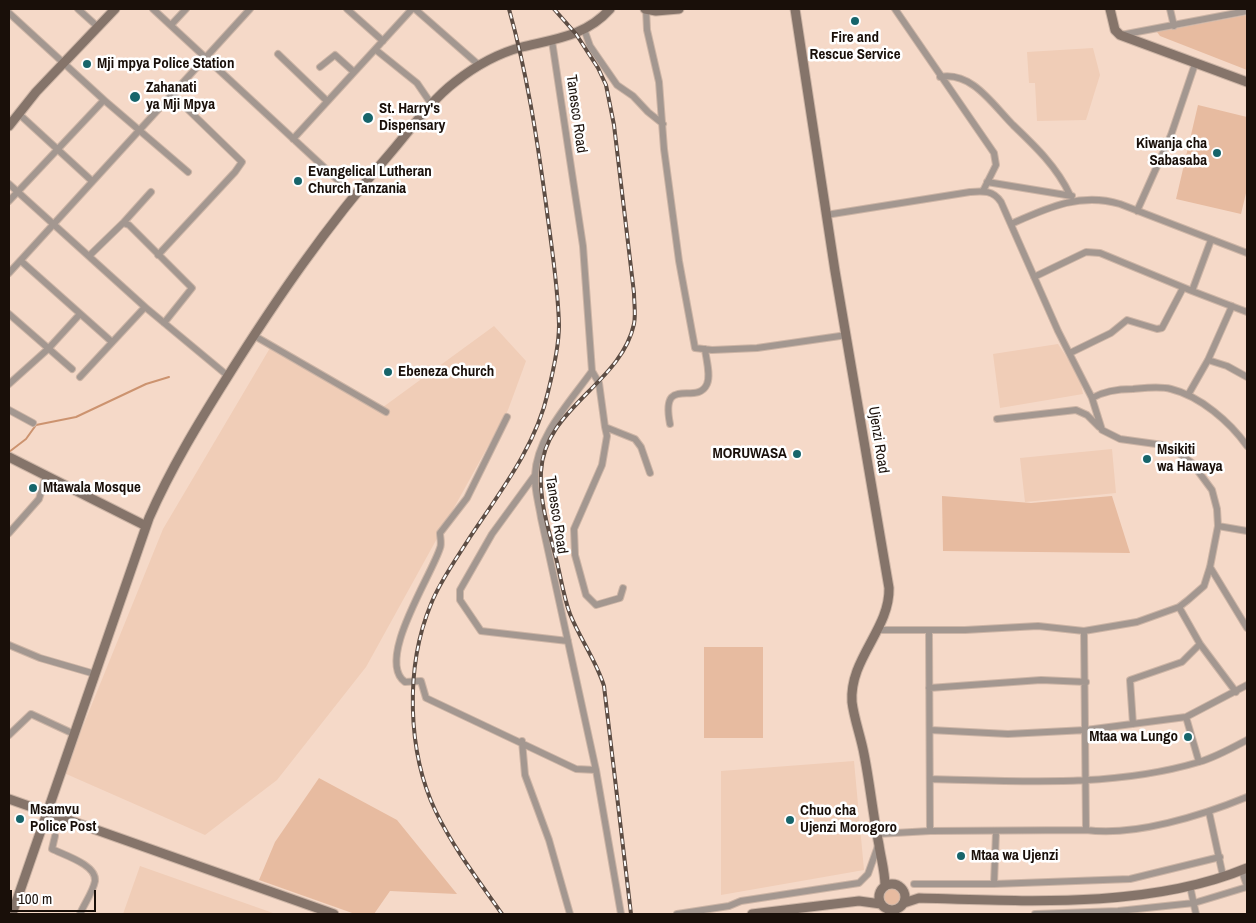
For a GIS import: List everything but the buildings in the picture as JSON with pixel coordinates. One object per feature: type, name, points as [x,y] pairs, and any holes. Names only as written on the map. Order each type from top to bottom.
[{"type":"street","points":[[78,9],[98,27]]},
{"type":"street","points":[[9,126],[36,92],[116,9]]},
{"type":"street","points":[[153,9],[354,195]]},
{"type":"street","points":[[171,25],[186,9]]},
{"type":"street","points":[[9,273],[250,9]]},
{"type":"street","points":[[347,9],[383,41]]},
{"type":"street","points":[[293,139],[414,9],[480,66]]},
{"type":"street","points":[[12,914],[146,526],[169,473],[253,335],[322,235],[432,104],[456,81],[480,66],[520,48],[576,34],[602,17],[610,9]]},
{"type":"street","points":[[679,9],[645,9],[647,30],[655,58],[679,262],[695,348],[705,350],[757,348],[847,335]]},
{"type":"street","name":"Ujenzi Road","points":[[795,9],[807,76],[826,215],[889,588],[889,602],[877,630],[859,662],[852,702],[864,754],[879,845],[885,868]]},
{"type":"street","points":[[895,9],[994,153],[996,165],[983,191]]},
{"type":"street","points":[[1110,9],[1115,30],[1120,35],[1247,82]]},
{"type":"street","points":[[1170,9],[1174,26]]},
{"type":"street","points":[[1120,35],[1247,11]]},
{"type":"street","points":[[9,13],[104,100],[188,172]]},
{"type":"street","points":[[584,29],[590,46],[617,85],[633,96],[663,124]]},
{"type":"street","name":"Tanesco Road","points":[[552,41],[583,246],[592,371],[556,421],[543,446],[535,475],[541,518],[596,770],[621,914]]},
{"type":"street","points":[[376,50],[416,83],[432,104]]},
{"type":"street","points":[[278,54],[327,101]]},
{"type":"street","points":[[320,67],[335,55],[354,72]]},
{"type":"street","points":[[1137,211],[1170,135],[1195,64]]},
{"type":"street","points":[[940,77],[954,76],[964,79],[990,99],[1062,178],[1070,195]]},
{"type":"street","points":[[158,255],[235,172],[242,162],[172,94]]},
{"type":"street","points":[[9,201],[16,191],[59,149],[104,100]]},
{"type":"street","points":[[19,114],[92,181]]},
{"type":"street","points":[[987,182],[1070,195],[1080,199],[1112,202],[1247,253]]},
{"type":"street","points":[[9,184],[164,324],[228,376]]},
{"type":"street","points":[[826,215],[983,191],[997,197],[1092,398],[1102,430]]},
{"type":"street","points":[[89,256],[151,192]]},
{"type":"street","points":[[1011,224],[1056,205],[1080,199]]},
{"type":"street","points":[[124,222],[192,289],[164,324]]},
{"type":"street","points":[[1192,291],[1211,240]]},
{"type":"street","points":[[1034,278],[1069,260],[1091,252],[1113,258],[1183,288],[1247,312]]},
{"type":"street","points":[[21,261],[112,342]]},
{"type":"street","points":[[1070,353],[1111,333],[1127,320],[1157,329],[1162,328],[1183,288]]},
{"type":"street","points":[[1188,396],[1208,360],[1232,306]]},
{"type":"street","points":[[80,376],[145,307]]},
{"type":"street","points":[[9,314],[72,369]]},
{"type":"street","points":[[9,384],[48,350],[80,314]]},
{"type":"street","points":[[253,335],[386,412]]},
{"type":"street","points":[[670,424],[667,406],[670,398],[676,395],[695,392],[704,388],[708,383],[705,350]]},
{"type":"street","points":[[1208,360],[1227,366],[1247,377]]},
{"type":"street","points":[[592,371],[599,383],[607,436],[602,465],[574,529],[574,555],[586,595],[596,605],[620,598],[623,588]]},
{"type":"street","points":[[1092,398],[1108,392],[1156,388],[1171,389],[1188,396],[1215,413],[1245,437],[1247,446]]},
{"type":"street","points":[[9,410],[33,423]]},
{"type":"street","points":[[877,630],[928,631],[1038,626],[1084,631],[1120,626],[1179,607],[1204,586],[1210,567],[1218,526],[1212,490],[1192,463],[1167,446],[1120,439],[1102,430],[1087,415],[1076,410],[997,420]]},
{"type":"street","points":[[507,417],[467,498],[440,533],[441,547],[410,612],[397,645],[396,663],[400,677],[404,682],[421,682],[426,698],[522,741],[576,769],[596,770]]},
{"type":"street","points":[[605,427],[635,439],[641,447],[650,473]]},
{"type":"street","points":[[9,457],[146,526]]},
{"type":"street","points":[[535,475],[492,534],[459,595],[463,606],[481,631],[568,641]]},
{"type":"street","points":[[9,533],[38,498],[46,476]]},
{"type":"street","points":[[1218,526],[1246,529]]},
{"type":"street","points":[[1210,567],[1247,628]]},
{"type":"street","points":[[1179,607],[1200,644],[1236,692]]},
{"type":"street","points":[[928,631],[930,832]]},
{"type":"street","points":[[1084,631],[1087,780],[1086,830]]},
{"type":"street","points":[[1133,724],[1130,680],[1182,662],[1200,644]]},
{"type":"street","points":[[9,645],[40,658],[95,674]]},
{"type":"street","points":[[929,688],[1041,680],[1086,682]]},
{"type":"street","points":[[930,730],[1008,734],[1086,730],[1186,718],[1247,685]]},
{"type":"street","points":[[9,735],[31,714],[74,734]]},
{"type":"street","points":[[1186,718],[1199,762]]},
{"type":"street","points":[[930,779],[1087,780],[1144,774],[1199,762],[1247,740]]},
{"type":"street","points":[[522,741],[525,775],[549,840],[570,914]]},
{"type":"street","points":[[878,834],[1086,830],[1106,832],[1208,812],[1247,797]]},
{"type":"street","points":[[9,799],[334,914]]},
{"type":"street","points":[[1208,812],[1223,876]]},
{"type":"street","points":[[994,884],[996,832]]},
{"type":"street","points":[[55,836],[52,849],[89,868],[95,875],[95,883],[80,914]]},
{"type":"street","points":[[677,914],[729,906],[741,901],[859,883],[868,874],[879,845]]},
{"type":"street","points":[[914,884],[994,884],[1130,879],[1220,857]]},
{"type":"street","points":[[885,868],[901,888],[919,898],[1058,901],[1190,886],[1244,869],[1247,887],[1194,904],[1123,911],[1035,914]]},
{"type":"street","points":[[885,868],[879,898],[887,909]]},
{"type":"street","points":[[1190,886],[1196,914]]},
{"type":"street","points":[[752,914],[858,901],[882,888],[901,888]]},
{"type":"street","points":[[900,908],[901,888]]},
{"type":"street","points":[[1121,895],[1123,911]]},
{"type":"street","points":[[858,901],[887,909],[900,908],[919,898]]},
{"type":"shaded area","points":[[1247,15],[1247,70],[1160,36],[1157,32]]},
{"type":"shaded area","points":[[1093,48],[1100,75],[1086,120],[1037,121],[1035,83],[1029,83],[1027,52]]},
{"type":"shaded area","name":"Kiwanja cha Sabasaba","points":[[1198,105],[1247,117],[1247,189],[1241,214],[1176,199]]},
{"type":"shaded area","points":[[494,326],[526,361],[508,410],[366,667],[277,780],[205,835],[64,773],[163,529],[270,348],[379,410]]},
{"type":"shaded area","points":[[1058,344],[1080,377],[1083,394],[1000,408],[993,354]]},
{"type":"shaded area","points":[[1112,449],[1116,493],[1025,502],[1020,458]]},
{"type":"shaded area","points":[[942,496],[1031,503],[1112,496],[1130,553],[943,551]]},
{"type":"shaded area","points":[[704,647],[763,647],[763,738],[704,738]]},
{"type":"shaded area","name":"Chuo cha Ujenzi Morogoro","points":[[854,761],[864,870],[721,895],[721,771]]},
{"type":"shaded area","points":[[319,778],[397,820],[457,894],[390,891],[374,914],[355,914],[259,880],[275,842]]},
{"type":"shaded area","points":[[140,866],[273,913],[273,914],[123,914]]},
{"type":"shaded area","points":[[892,887],[899,890],[902,897],[899,904],[892,907],[885,904],[882,897],[885,890]]},
{"type":"waterway","points":[[9,452],[26,439],[36,425],[76,417],[146,384],[169,377]]},
{"type":"railway","points":[[502,914],[459,852],[436,812],[426,788],[419,763],[413,709],[417,654],[431,604],[449,570],[505,486],[526,450],[542,412],[557,350],[559,333],[557,295],[543,179],[526,81],[509,9]]},
{"type":"railway","points":[[554,9],[576,34],[598,68],[606,85],[614,125],[634,293],[635,320],[626,345],[600,380],[568,413],[555,430],[545,450],[541,472],[546,518],[564,595],[574,623],[597,667],[604,686],[631,914]]},
{"type":"place","name":"Fire and Rescue Service","points":[[855,21]]},
{"type":"place","name":"Mji mpya Police Station","points":[[87,64]]},
{"type":"place","name":"Zahanati ya Mji Mpya","points":[[135,97]]},
{"type":"place","name":"St. Harry's Dispensary","points":[[368,118]]},
{"type":"place","name":"Kiwanja cha Sabasaba","points":[[1217,153]]},
{"type":"place","name":"Evangelical Lutheran Church Tanzania","points":[[298,181]]},
{"type":"place","name":"Ebeneza Church","points":[[388,372]]},
{"type":"place","name":"MORUWASA","points":[[797,454]]},
{"type":"place","name":"Msikiti wa Hawaya","points":[[1147,459]]},
{"type":"place","name":"Mtawala Mosque","points":[[33,488]]},
{"type":"place","name":"Mtaa wa Lungo","points":[[1188,737]]},
{"type":"place","name":"Msamvu Police Post","points":[[20,819]]},
{"type":"place","name":"Chuo cha Ujenzi Morogoro","points":[[790,820]]},
{"type":"place","name":"Mtaa wa Ujenzi","points":[[961,856]]}]
